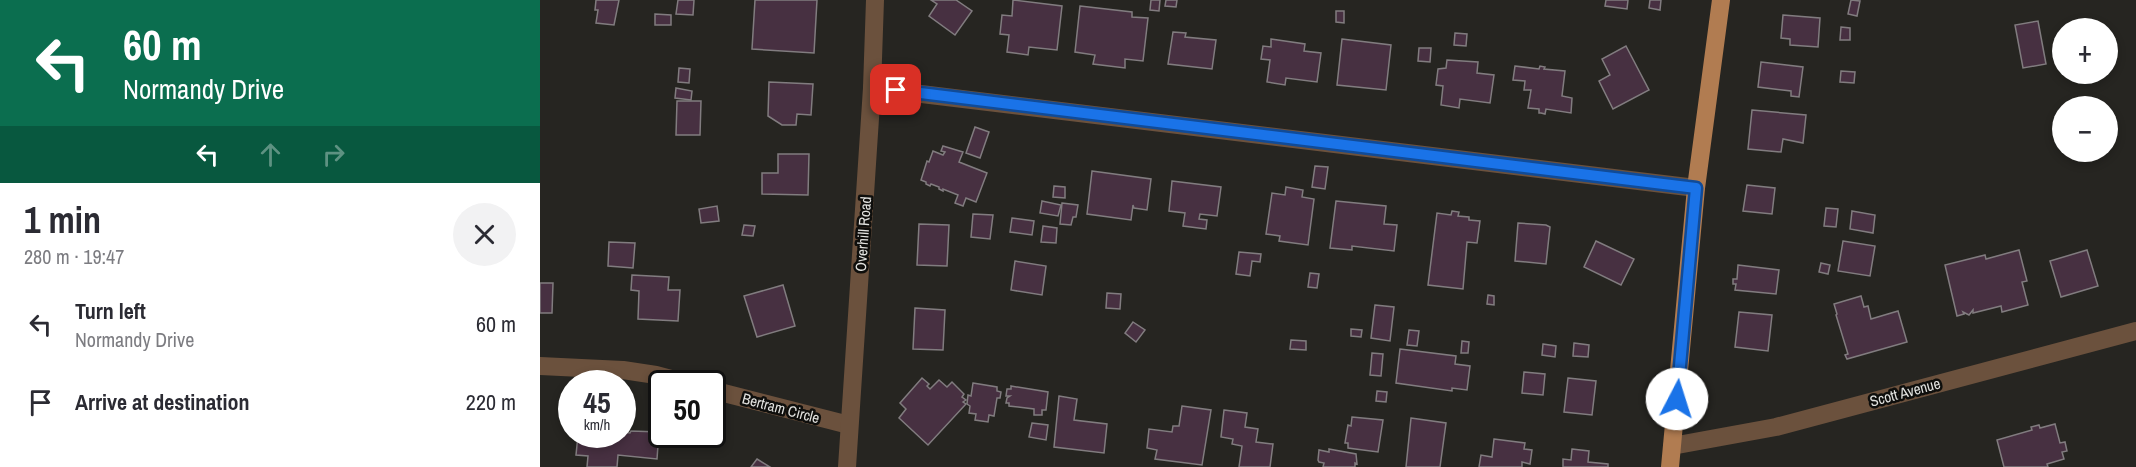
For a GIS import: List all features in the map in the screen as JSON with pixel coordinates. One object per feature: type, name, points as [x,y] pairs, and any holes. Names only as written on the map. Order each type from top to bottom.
[{"type":"main road","points":[[1670,467],[1696,188],[1721,0]]},
{"type":"street","name":"Overhill Road","points":[[847,467],[872,88],[875,0]]},
{"type":"street","points":[[872,88],[1696,188]]},
{"type":"street","name":"Scott Avenue","points":[[1672,446],[1776,427],[2136,331]]},
{"type":"street","points":[[540,366],[623,370],[648,374]]},
{"type":"street","name":"Bertram Circle","points":[[726,394],[849,425]]},
{"type":"building","points":[[596,0],[619,0],[614,25],[596,23],[598,10],[595,10]]},
{"type":"building","points":[[678,0],[694,0],[693,15],[676,14]]},
{"type":"building","points":[[755,0],[817,0],[814,53],[752,49]]},
{"type":"building","points":[[931,0],[956,0],[972,11],[955,35],[929,16],[937,4]]},
{"type":"building","points":[[1013,0],[1062,6],[1057,50],[1029,47],[1028,55],[1007,52],[1009,35],[1000,34],[1002,15],[1012,16]]},
{"type":"building","points":[[1151,0],[1160,0],[1159,11],[1150,10]]},
{"type":"building","points":[[1166,0],[1177,0],[1176,7],[1165,6]]},
{"type":"building","points":[[1606,0],[1628,0],[1627,9],[1605,6]]},
{"type":"building","points":[[1650,0],[1661,0],[1660,10],[1649,8]]},
{"type":"building","points":[[1851,0],[1860,1],[1857,16],[1848,14]]},
{"type":"building","points":[[1080,6],[1132,12],[1132,17],[1148,18],[1143,61],[1125,59],[1125,68],[1093,64],[1095,55],[1075,52]]},
{"type":"building","points":[[1336,11],[1344,11],[1344,23],[1336,22]]},
{"type":"building","points":[[655,14],[671,15],[671,25],[655,25]]},
{"type":"building","points":[[1783,15],[1820,18],[1818,47],[1790,45],[1790,39],[1781,38]]},
{"type":"building","points":[[2038,21],[2046,64],[2023,68],[2015,25]]},
{"type":"building","points":[[1841,27],[1850,28],[1850,40],[1840,40]]},
{"type":"building","points":[[1173,32],[1186,33],[1185,37],[1216,40],[1212,69],[1168,64]]},
{"type":"building","points":[[1455,33],[1467,34],[1466,46],[1454,45]]},
{"type":"building","points":[[1271,39],[1305,44],[1304,51],[1321,53],[1317,82],[1286,78],[1285,85],[1267,82],[1270,60],[1261,59],[1263,46],[1271,47]]},
{"type":"building","points":[[1342,39],[1391,45],[1386,90],[1337,85]]},
{"type":"building","points":[[1626,46],[1649,90],[1613,109],[1599,81],[1610,75],[1602,59]]},
{"type":"building","points":[[1419,48],[1431,48],[1430,62],[1418,61]]},
{"type":"building","points":[[1447,60],[1478,62],[1477,73],[1494,75],[1490,103],[1460,99],[1459,108],[1441,105],[1443,86],[1436,85],[1438,69],[1446,68]]},
{"type":"building","points":[[1761,62],[1803,67],[1799,97],[1791,96],[1791,91],[1758,87]]},
{"type":"building","points":[[1515,66],[1539,69],[1540,66],[1545,67],[1544,69],[1565,71],[1562,96],[1572,98],[1571,113],[1546,109],[1545,114],[1539,113],[1539,109],[1528,108],[1531,90],[1524,90],[1525,81],[1513,80]]},
{"type":"building","points":[[679,68],[690,69],[689,83],[678,82]]},
{"type":"building","points":[[1841,71],[1855,72],[1854,83],[1840,82]]},
{"type":"building","points":[[769,82],[813,84],[811,115],[797,114],[796,125],[782,125],[768,116]]},
{"type":"building","points":[[676,88],[692,91],[691,100],[675,98]]},
{"type":"building","points":[[677,101],[701,101],[700,135],[676,135]]},
{"type":"building","points":[[1752,110],[1806,115],[1803,143],[1783,139],[1781,152],[1748,149]]},
{"type":"building","points":[[975,127],[989,132],[980,158],[966,153]]},
{"type":"building","points":[[943,146],[963,152],[959,162],[987,173],[976,202],[966,198],[963,206],[955,203],[958,195],[943,189],[943,191],[931,184],[930,186],[921,180],[933,151],[943,155],[945,152],[941,151]]},
{"type":"building","points":[[778,154],[809,154],[808,195],[762,194],[762,173],[778,173]]},
{"type":"building","points":[[1315,166],[1328,167],[1325,189],[1312,187]]},
{"type":"building","points":[[1092,171],[1151,179],[1147,210],[1134,208],[1133,205],[1131,220],[1087,214]]},
{"type":"building","points":[[1172,181],[1221,187],[1217,216],[1200,214],[1199,219],[1207,220],[1206,229],[1183,226],[1185,213],[1169,211]]},
{"type":"building","points":[[1747,185],[1775,188],[1772,214],[1743,211]]},
{"type":"building","points":[[1054,186],[1065,187],[1065,198],[1053,197]]},
{"type":"building","points":[[1286,187],[1303,190],[1302,197],[1314,199],[1308,245],[1279,241],[1280,236],[1266,234],[1272,193],[1285,195]]},
{"type":"building","points":[[1042,201],[1061,205],[1058,216],[1040,213]]},
{"type":"building","points":[[1336,201],[1386,206],[1384,224],[1397,225],[1394,251],[1352,246],[1352,250],[1330,248]]},
{"type":"building","points":[[1062,203],[1078,205],[1076,217],[1073,217],[1071,225],[1060,224]]},
{"type":"building","points":[[717,206],[719,221],[701,223],[699,209]]},
{"type":"building","points":[[1826,208],[1838,209],[1836,227],[1824,226]]},
{"type":"building","points":[[1452,211],[1459,212],[1458,216],[1469,217],[1469,220],[1480,221],[1477,243],[1467,242],[1463,289],[1428,285],[1437,213],[1451,215]]},
{"type":"building","points":[[1852,211],[1875,215],[1873,233],[1850,229]]},
{"type":"building","points":[[973,214],[993,215],[990,239],[971,237]]},
{"type":"building","points":[[1012,218],[1034,221],[1032,235],[1010,232]]},
{"type":"building","points":[[1518,223],[1550,227],[1546,264],[1515,261]]},
{"type":"building","points":[[919,224],[949,225],[947,266],[917,265]]},
{"type":"building","points":[[744,225],[755,226],[753,236],[742,235]]},
{"type":"building","points":[[1043,226],[1057,228],[1056,243],[1041,242]]},
{"type":"building","points":[[1596,241],[1634,259],[1621,285],[1584,267]]},
{"type":"building","points":[[1843,241],[1875,246],[1870,276],[1838,271]]},
{"type":"building","points":[[609,242],[635,243],[633,268],[608,266]]},
{"type":"building","points":[[2019,250],[2027,281],[2022,282],[2028,305],[2002,312],[2001,306],[1973,313],[1973,310],[1969,315],[1963,312],[1964,314],[1957,316],[1945,265],[1985,255],[1986,259]]},
{"type":"building","points":[[2087,250],[2098,286],[2061,297],[2050,261]]},
{"type":"building","points":[[1239,252],[1261,254],[1260,262],[1252,261],[1250,276],[1236,274]]},
{"type":"building","points":[[1015,261],[1046,266],[1042,295],[1011,290]]},
{"type":"building","points":[[1821,263],[1830,265],[1828,274],[1819,272]]},
{"type":"building","points":[[1738,265],[1779,270],[1776,294],[1735,290],[1736,284],[1733,284],[1733,279],[1737,279]]},
{"type":"building","points":[[1310,273],[1319,274],[1317,288],[1308,287]]},
{"type":"building","points":[[632,275],[669,277],[668,290],[680,290],[678,321],[638,319],[639,291],[631,290]]},
{"type":"building","points":[[540,283],[553,283],[552,313],[540,313]]},
{"type":"building","points":[[783,285],[795,326],[757,337],[744,296]]},
{"type":"building","points":[[1107,293],[1121,294],[1120,309],[1106,308]]},
{"type":"building","points":[[1488,295],[1494,296],[1494,305],[1487,304]]},
{"type":"building","points":[[1861,296],[1864,307],[1868,306],[1871,319],[1898,311],[1907,342],[1847,359],[1845,355],[1848,354],[1834,304]]},
{"type":"building","points":[[1375,305],[1394,307],[1390,341],[1371,338]]},
{"type":"building","points":[[915,308],[945,310],[943,350],[913,349]]},
{"type":"building","points":[[1739,312],[1772,315],[1768,351],[1735,347]]},
{"type":"building","points":[[1133,322],[1145,330],[1136,342],[1125,333]]},
{"type":"building","points":[[1351,329],[1362,330],[1361,337],[1351,336]]},
{"type":"building","points":[[1409,330],[1419,331],[1417,346],[1407,345]]},
{"type":"building","points":[[1291,340],[1306,341],[1306,350],[1290,349]]},
{"type":"building","points":[[1462,341],[1469,342],[1468,353],[1461,353]]},
{"type":"building","points":[[1574,343],[1589,345],[1588,357],[1573,356]]},
{"type":"building","points":[[1543,344],[1556,346],[1555,357],[1542,355]]},
{"type":"building","points":[[1400,349],[1456,356],[1455,364],[1470,366],[1467,390],[1452,388],[1452,391],[1396,383]]},
{"type":"building","points":[[1372,353],[1383,354],[1381,376],[1370,375]]},
{"type":"building","points":[[1524,372],[1545,374],[1543,395],[1522,393]]},
{"type":"building","points":[[922,378],[929,384],[927,386],[930,389],[939,380],[947,387],[952,382],[964,394],[962,397],[966,400],[963,402],[966,404],[928,445],[899,418],[906,409],[900,403]]},
{"type":"building","points":[[1568,378],[1596,381],[1592,415],[1564,412]]},
{"type":"building","points":[[973,383],[997,387],[997,391],[1001,392],[1000,398],[997,398],[994,416],[989,415],[988,422],[975,420],[976,414],[969,413],[968,395],[971,396]]},
{"type":"building","points":[[1011,386],[1048,392],[1046,410],[1042,410],[1042,415],[1034,415],[1034,409],[1009,406],[1009,403],[1006,403],[1010,396],[1006,396],[1007,389],[1011,389]]},
{"type":"building","points":[[1377,391],[1387,392],[1386,402],[1376,401]]},
{"type":"building","points":[[1059,396],[1077,399],[1074,420],[1107,424],[1104,453],[1054,447]]},
{"type":"building","points":[[1182,406],[1211,410],[1202,465],[1155,459],[1157,450],[1147,448],[1149,429],[1172,432],[1173,426],[1179,426]]},
{"type":"building","points":[[1224,410],[1247,413],[1245,427],[1258,429],[1256,442],[1273,444],[1270,467],[1239,467],[1242,446],[1232,444],[1233,439],[1221,437]]},
{"type":"building","points":[[1352,417],[1383,420],[1378,452],[1348,448],[1348,443],[1345,443]]},
{"type":"building","points":[[1411,418],[1446,423],[1440,467],[1406,467]]},
{"type":"building","points":[[1032,423],[1048,425],[1046,440],[1029,437]]},
{"type":"building","points":[[2055,424],[2060,443],[2065,442],[2067,451],[2062,452],[2064,459],[2047,464],[2048,467],[2004,467],[1997,440],[2032,430],[2031,427],[2039,425],[2040,428]]},
{"type":"building","points":[[636,431],[648,432],[648,448],[658,448],[657,459],[618,455],[617,467],[587,467],[588,456],[576,455],[577,448],[636,448]]},
{"type":"building","points":[[1494,439],[1525,443],[1524,449],[1532,450],[1530,464],[1522,462],[1522,467],[1479,467],[1481,455],[1492,457]]},
{"type":"building","points":[[1329,449],[1356,454],[1357,464],[1355,463],[1355,467],[1323,467],[1324,463],[1318,460],[1319,450],[1329,452]]},
{"type":"building","points":[[1572,449],[1589,451],[1588,462],[1608,464],[1608,467],[1563,467],[1563,459],[1571,460]]},
{"type":"building","points":[[757,459],[770,467],[751,467]]},
{"type":"route","points":[[896,90],[1696,188],[1677,399]]}]
